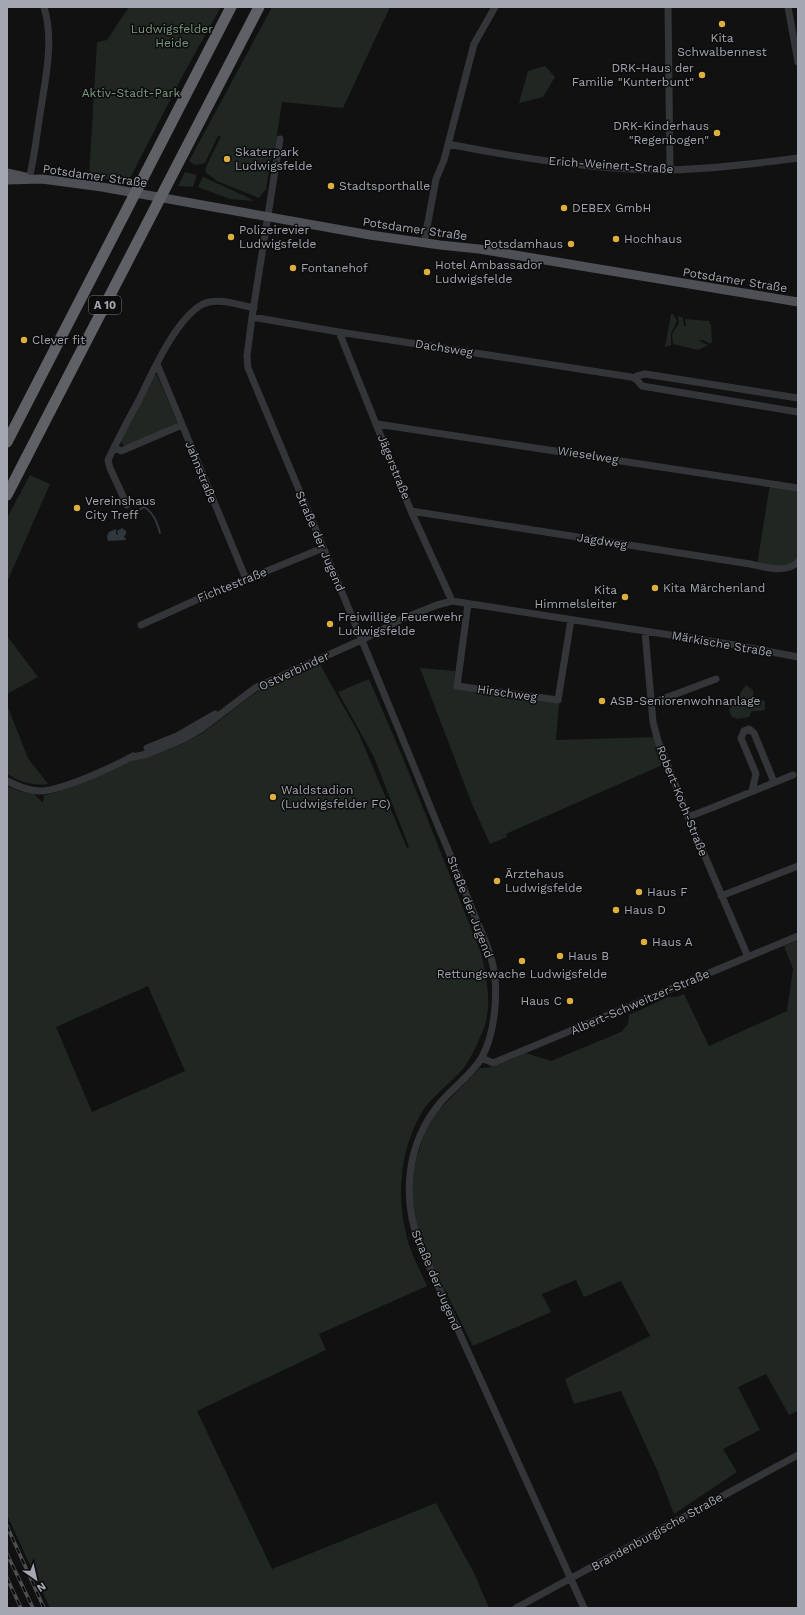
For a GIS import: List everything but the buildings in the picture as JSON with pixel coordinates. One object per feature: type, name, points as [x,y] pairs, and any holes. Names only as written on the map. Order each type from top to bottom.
[{"type":"highway","name":"A 10","points":[[7,442],[231,7]]},
{"type":"highway","name":"A 10","points":[[7,495],[259,7]]},
{"type":"main road","name":"Potsdamer Straße","points":[[7,173],[29,179],[102,187],[424,243],[479,249],[798,302]]},
{"type":"main road","name":"Potsdamer Straße","points":[[7,180],[29,179]]},
{"type":"street","points":[[29,179],[38,132],[48,52],[46,14],[44,7]]},
{"type":"street","points":[[424,243],[436,179],[444,160],[474,44],[495,7]]},
{"type":"street","points":[[668,7],[670,169]]},
{"type":"street","points":[[788,7],[798,62]]},
{"type":"street","name":"Straße der Jugend","points":[[280,139],[271,204],[252,317],[247,356],[248,368],[454,863],[491,958],[495,977],[495,1013],[482,1058],[476,1067],[441,1102],[422,1132],[416,1147],[410,1172],[410,1210],[413,1225],[421,1248],[584,1608]]},
{"type":"street","name":"Erich-Weinert-Straße","points":[[448,144],[537,160],[602,167],[670,169],[763,163],[798,158]]},
{"type":"street","points":[[127,505],[108,464],[108,460],[171,339],[186,319],[203,304],[218,301],[254,308]]},
{"type":"street","name":"Dachsweg","points":[[252,317],[636,379],[642,386],[798,412]]},
{"type":"street","name":"Jägerstraße","points":[[339,332],[411,511],[452,601]]},
{"type":"street","name":"Jahnstraße","points":[[157,364],[246,580]]},
{"type":"street","name":"Dachsweg","points":[[636,379],[637,376],[645,374],[798,398]]},
{"type":"street","name":"Wieselweg","points":[[377,424],[798,488]]},
{"type":"street","points":[[114,447],[121,450],[182,425]]},
{"type":"street","name":"Jagdweg","points":[[411,511],[772,568],[782,569],[796,564]]},
{"type":"street","name":"Fichtestraße","points":[[141,625],[323,548]]},
{"type":"street","points":[[361,640],[404,618],[437,605],[452,601],[645,632]]},
{"type":"street","name":"Hirschweg","points":[[468,604],[456,686],[558,700],[571,620]]},
{"type":"street","name":"Märkische Straße","points":[[645,632],[734,645],[798,657]]},
{"type":"street","name":"Robert-Koch-Straße","points":[[645,632],[654,722],[658,741],[688,817],[748,957]]},
{"type":"street","name":"Ostverbinder","points":[[7,781],[19,787],[37,791],[56,789],[177,736],[220,710],[229,707],[255,688],[361,640]]},
{"type":"street","points":[[652,703],[716,679]]},
{"type":"street","points":[[752,791],[756,774],[741,738],[744,730],[749,729],[754,733],[774,782]]},
{"type":"street","points":[[688,817],[774,782],[793,776]]},
{"type":"street","points":[[721,896],[798,866]]},
{"type":"street","name":"Albert-Schweitzer-Straße","points":[[482,1058],[493,1063],[798,936]]},
{"type":"street","name":"Brandenburgische Straße","points":[[516,1608],[798,1456]]},
{"type":"green space","name":"Aktiv-Stadt-Park","points":[[129,7],[221,7],[184,73],[128,182],[89,177],[97,42],[107,40]]},
{"type":"green space","points":[[272,7],[390,7],[343,108],[282,102],[276,142],[270,164],[266,189],[259,198],[217,181],[206,173],[205,169],[221,136],[218,136],[205,163],[195,165],[189,161]]},
{"type":"green space","points":[[545,66],[555,77],[543,97],[519,103],[528,71]]},
{"type":"green space","points":[[185,172],[197,175],[193,187],[178,186]]},
{"type":"green space","points":[[203,177],[254,201],[230,199],[198,187]]},
{"type":"green space","points":[[671,314],[673,314],[677,321],[671,333],[671,345],[665,347]]},
{"type":"green space","points":[[678,316],[683,318],[684,326],[686,326],[685,319],[709,321],[711,325],[712,342],[710,344],[703,340],[698,340],[708,345],[698,350],[673,344],[672,334],[679,323]]},
{"type":"green space","points":[[154,375],[157,375],[177,422],[176,425],[125,446],[121,441]]},
{"type":"green space","points":[[30,475],[50,484],[7,582],[7,518]]},
{"type":"green space","points":[[770,484],[798,488],[798,562],[793,566],[757,565]]},
{"type":"green space","points":[[7,636],[38,677],[7,694]]},
{"type":"green space","points":[[319,663],[359,734],[407,848],[409,847],[374,757],[338,692],[369,679],[403,758],[481,953],[486,979],[488,1007],[484,1027],[470,1058],[462,1070],[425,1107],[409,1142],[405,1157],[401,1189],[404,1222],[411,1250],[427,1286],[319,1334],[326,1350],[197,1411],[272,1569],[436,1503],[475,1575],[489,1608],[50,1608],[7,1515],[7,786],[19,791],[34,794],[43,803],[44,795],[58,792],[131,761],[182,744],[201,734],[258,691]],"holes":[[[148,986],[185,1071],[92,1112],[56,1027]]]},
{"type":"green space","points":[[420,668],[455,671],[454,687],[559,703],[556,740],[657,737],[667,763],[506,834],[507,837],[490,844],[472,804]]},
{"type":"green space","points":[[746,685],[753,690],[754,697],[765,701],[765,709],[761,711],[752,711],[749,717],[738,719],[732,717],[729,710]]},
{"type":"green space","points":[[7,705],[28,758],[48,784],[27,783],[7,774]]},
{"type":"green space","points":[[798,940],[798,1411],[789,1415],[766,1374],[738,1387],[760,1430],[723,1449],[737,1472],[674,1514],[657,1470],[621,1391],[574,1404],[565,1379],[650,1336],[621,1281],[584,1297],[576,1280],[542,1294],[551,1312],[473,1346],[423,1247],[416,1226],[412,1195],[414,1166],[425,1132],[438,1111],[480,1068],[493,1067],[526,1053],[551,1061],[621,1032],[628,1024],[629,1015],[668,997],[677,997],[684,994],[709,1046],[787,1011],[793,969],[784,946]]},
{"type":"shaded area","points":[[122,528],[126,531],[123,538],[125,537],[126,540],[108,541],[107,536],[109,532],[116,529],[116,534],[118,535],[117,531]]},
{"type":"waterway","points":[[139,510],[144,507],[153,515],[160,533]]},
{"type":"railway","points":[[7,1526],[44,1608]]},
{"type":"railway","points":[[7,1554],[33,1608]]},
{"type":"railway","points":[[7,1578],[21,1608]]},
{"type":"place","name":"Kita Schwalbennest","points":[[722,24]]},
{"type":"place","name":"DRK-Haus der Familie \"Kunterbunt\"","points":[[702,75]]},
{"type":"place","name":"DRK-Kinderhaus \"Regenbogen\"","points":[[717,133]]},
{"type":"place","name":"Skaterpark Ludwigsfelde","points":[[227,159]]},
{"type":"place","name":"Stadtsporthalle","points":[[331,186]]},
{"type":"place","name":"DEBEX GmbH","points":[[564,208]]},
{"type":"place","name":"Polizeirevier Ludwigsfelde","points":[[231,237]]},
{"type":"place","name":"Hochhaus","points":[[616,239]]},
{"type":"place","name":"Potsdamhaus","points":[[571,244]]},
{"type":"place","name":"Fontanehof","points":[[293,268]]},
{"type":"place","name":"Hotel Ambassador Ludwigsfelde","points":[[427,272]]},
{"type":"place","name":"Clever fit","points":[[24,340]]},
{"type":"place","name":"Vereinshaus City Treff","points":[[77,508]]},
{"type":"place","name":"Kita Märchenland","points":[[655,588]]},
{"type":"place","name":"Kita Himmelsleiter","points":[[625,597]]},
{"type":"place","name":"Freiwillige Feuerwehr Ludwigsfelde","points":[[330,624]]},
{"type":"place","name":"ASB-Seniorenwohnanlage","points":[[602,701]]},
{"type":"place","name":"Waldstadion (Ludwigsfelder FC)","points":[[273,797]]},
{"type":"place","name":"Ärztehaus Ludwigsfelde","points":[[497,881]]},
{"type":"place","name":"Haus F","points":[[639,892]]},
{"type":"place","name":"Haus D","points":[[616,910]]},
{"type":"place","name":"Haus A","points":[[644,942]]},
{"type":"place","name":"Haus B","points":[[560,956]]},
{"type":"place","name":"Rettungswache Ludwigsfelde","points":[[522,961]]},
{"type":"place","name":"Haus C","points":[[570,1001]]},
{"type":"park label","name":"Ludwigsfelder Heide","points":[[172,36]]}]
